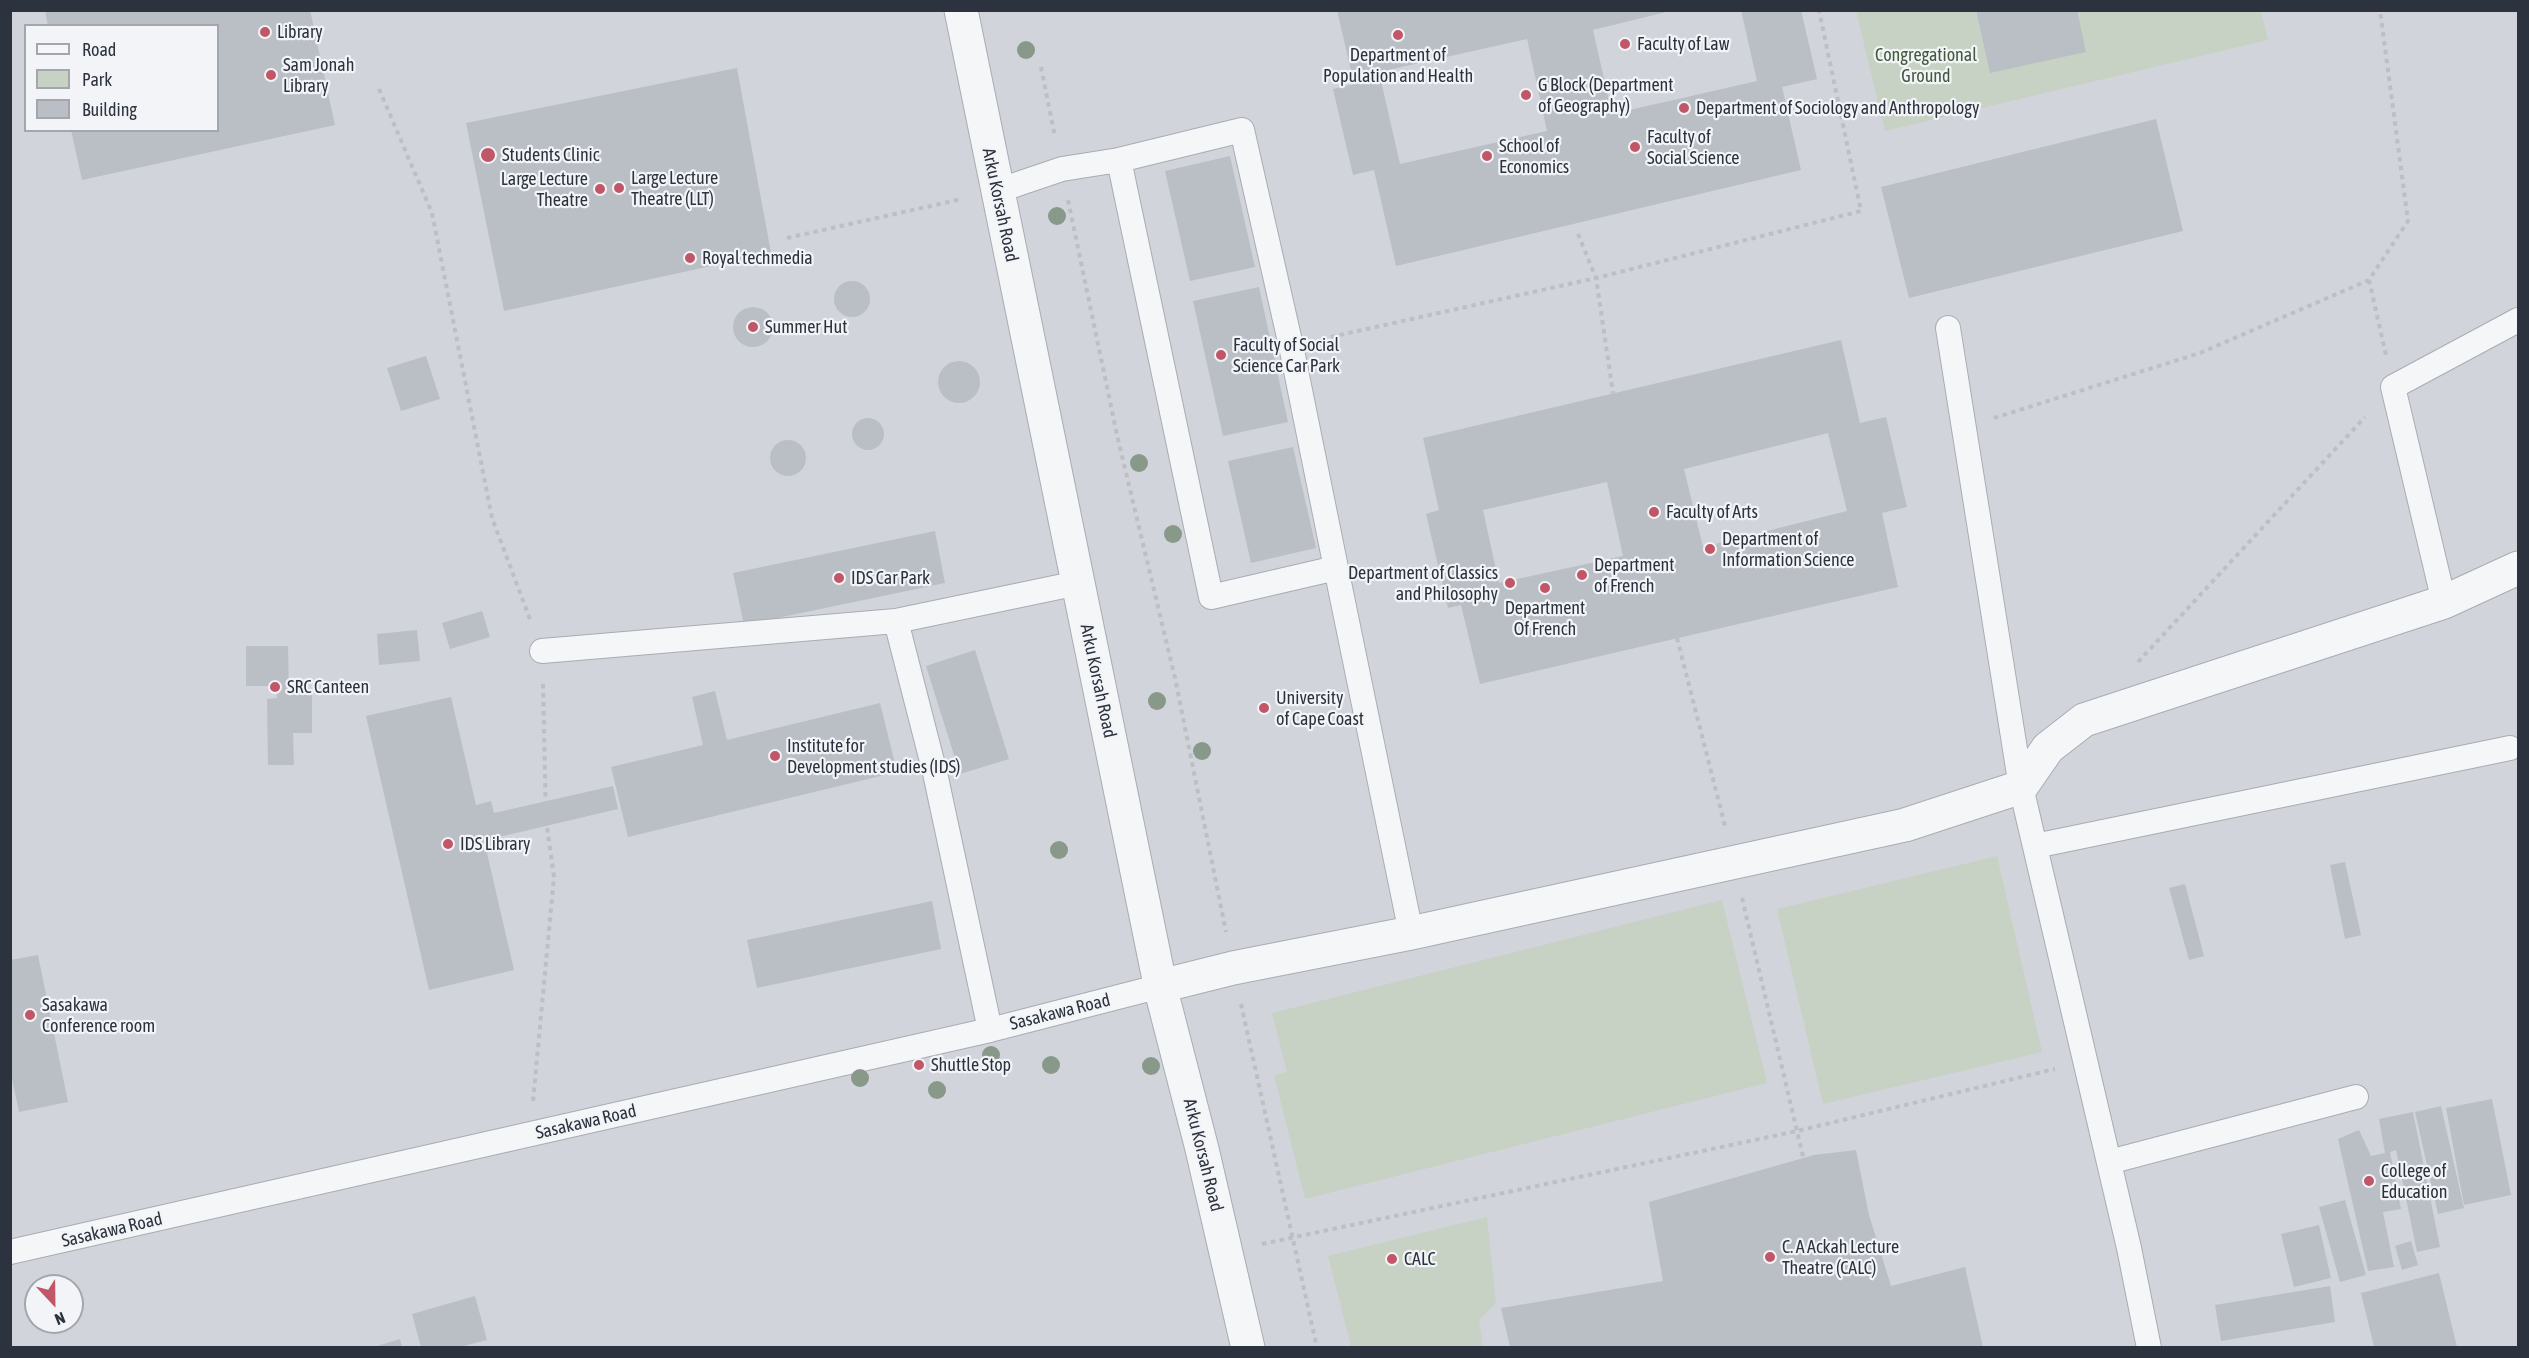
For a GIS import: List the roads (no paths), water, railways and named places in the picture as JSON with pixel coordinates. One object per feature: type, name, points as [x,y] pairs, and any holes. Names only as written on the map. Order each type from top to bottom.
[{"type":"street","name":"Arku Korsah Road","points":[[961,10],[1161,986],[1227,1252],[1248,1347]]},
{"type":"street","points":[[1161,986],[1233,968],[1411,933],[1905,825],[2021,787],[2048,748],[2084,720],[2444,602],[2518,568]]},
{"type":"lane","points":[[997,191],[1062,169],[1119,160],[1242,130],[1291,346],[1411,933]]},
{"type":"lane","points":[[1119,160],[1211,597],[1336,568]]},
{"type":"lane","points":[[2444,602],[2393,387],[2518,320]]},
{"type":"lane","points":[[1948,328],[2021,787],[2109,1162],[2149,1347]]},
{"type":"lane","points":[[542,651],[896,621],[1078,583]]},
{"type":"lane","points":[[896,621],[935,773],[990,1030]]},
{"type":"lane","points":[[2035,846],[2510,748]]},
{"type":"lane","name":"Sasakawa Road","points":[[10,1252],[990,1030],[1161,986]]},
{"type":"lane","points":[[2109,1162],[2356,1097]]},
{"type":"place","name":"Library","points":[[265,32]]},
{"type":"place","name":"Department of Population and Health","points":[[1398,35]]},
{"type":"place","name":"Faculty of Law","points":[[1625,44]]},
{"type":"place","name":"Sam Jonah Library","points":[[271,75]]},
{"type":"place","name":"G Block (Department of Geography)","points":[[1526,95]]},
{"type":"place","name":"Department of Sociology and Anthropology","points":[[1684,108]]},
{"type":"place","name":"Faculty of Social Science","points":[[1635,147]]},
{"type":"place","name":"Students Clinic","points":[[488,155]]},
{"type":"place","name":"School of Economics","points":[[1487,156]]},
{"type":"place","name":"Large Lecture Theatre (LLT)","points":[[619,188]]},
{"type":"place","name":"Large Lecture Theatre","points":[[600,189]]},
{"type":"place","name":"Royal techmedia","points":[[690,258]]},
{"type":"place","name":"Summer Hut","points":[[753,327]]},
{"type":"place","name":"Faculty of Social Science Car Park","points":[[1221,355]]},
{"type":"place","name":"Faculty of Arts","points":[[1654,512]]},
{"type":"place","name":"Department of Information Science","points":[[1710,549]]},
{"type":"place","name":"Department of French","points":[[1582,575]]},
{"type":"place","name":"IDS Car Park","points":[[839,578]]},
{"type":"place","name":"Department of Classics and Philosophy","points":[[1510,583]]},
{"type":"place","name":"Department Of French","points":[[1545,588]]},
{"type":"place","name":"SRC Canteen","points":[[275,687]]},
{"type":"place","name":"University of Cape Coast","points":[[1264,708]]},
{"type":"place","name":"Institute for Development studies (IDS)","points":[[775,756]]},
{"type":"place","name":"IDS Library","points":[[448,844]]},
{"type":"place","name":"Sasakawa Conference room","points":[[30,1015]]},
{"type":"place","name":"Shuttle Stop","points":[[919,1065]]},
{"type":"place","name":"College of Education","points":[[2369,1181]]},
{"type":"place","name":"C. A Ackah Lecture Theatre (CALC)","points":[[1770,1257]]},
{"type":"place","name":"CALC","points":[[1392,1259]]},
{"type":"park label","name":"Congregational Ground","points":[[1926,65]]}]
